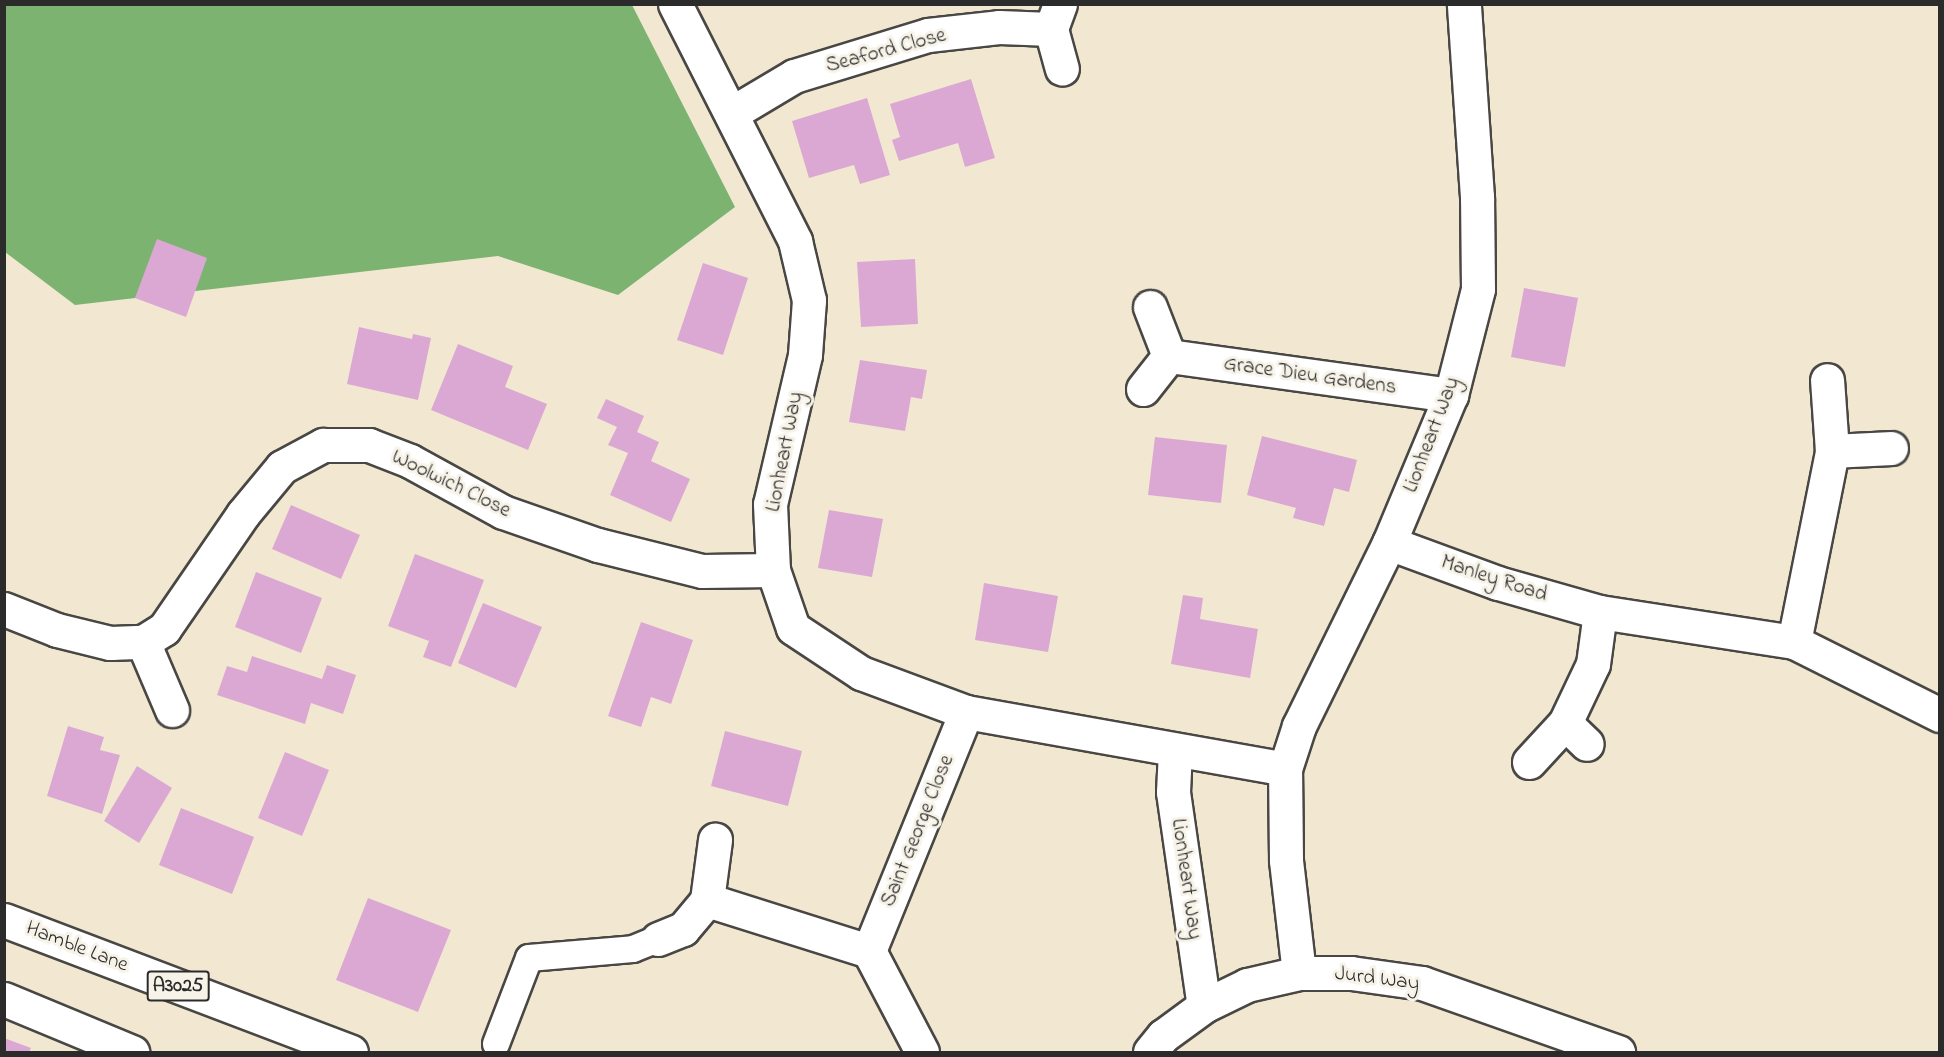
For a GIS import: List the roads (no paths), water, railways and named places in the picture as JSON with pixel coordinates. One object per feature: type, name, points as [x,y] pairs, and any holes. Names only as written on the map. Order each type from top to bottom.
[{"type":"street","name":"Lionheart Way","points":[[675,4],[795,241],[809,300],[804,355],[770,504],[773,570],[793,628],[861,673],[966,712],[1285,769]]},
{"type":"street","name":"Lionheart Way","points":[[1299,973],[1286,860],[1285,769],[1299,726],[1389,543],[1451,396],[1478,289],[1477,196],[1464,4]]},
{"type":"street","name":"Seaford Close","points":[[732,113],[794,76],[928,35],[999,27],[1056,17],[1062,69]]},
{"type":"street","points":[[1143,389],[1169,356],[1150,306]]},
{"type":"street","name":"Grace Dieu Gardens","points":[[1169,356],[1451,396]]},
{"type":"street","points":[[1794,642],[1832,451],[1827,380]]},
{"type":"street","name":"Woolwich Close","points":[[143,642],[164,630],[243,514],[282,467],[323,445],[369,445],[410,461],[503,512],[598,545],[702,571],[773,570]]},
{"type":"street","points":[[1832,451],[1891,448]]},
{"type":"street","name":"Manley Road","points":[[1389,543],[1498,583],[1600,612],[1794,642],[1940,715]]},
{"type":"street","points":[[4,609],[57,630],[110,643],[143,642],[172,710]]},
{"type":"street","points":[[1529,762],[1576,733],[1593,664],[1600,612]]},
{"type":"street","name":"Saint George Close","points":[[869,951],[966,712]]},
{"type":"street","name":"Lionheart Way","points":[[1175,751],[1173,792],[1204,1006]]},
{"type":"street","points":[[658,939],[682,929],[707,900],[715,840]]},
{"type":"street","points":[[707,900],[869,951],[922,1053]]},
{"type":"street","name":"Hamble Lane","points":[[4,920],[351,1053]]},
{"type":"street","name":"Jurd Way","points":[[1150,1053],[1163,1036],[1204,1006],[1247,985],[1299,973],[1351,973],[1422,983],[1618,1053]]},
{"type":"street","points":[[4,999],[115,1049]]},
{"type":"lane","points":[[496,1044],[529,958],[633,949],[658,939]]}]
